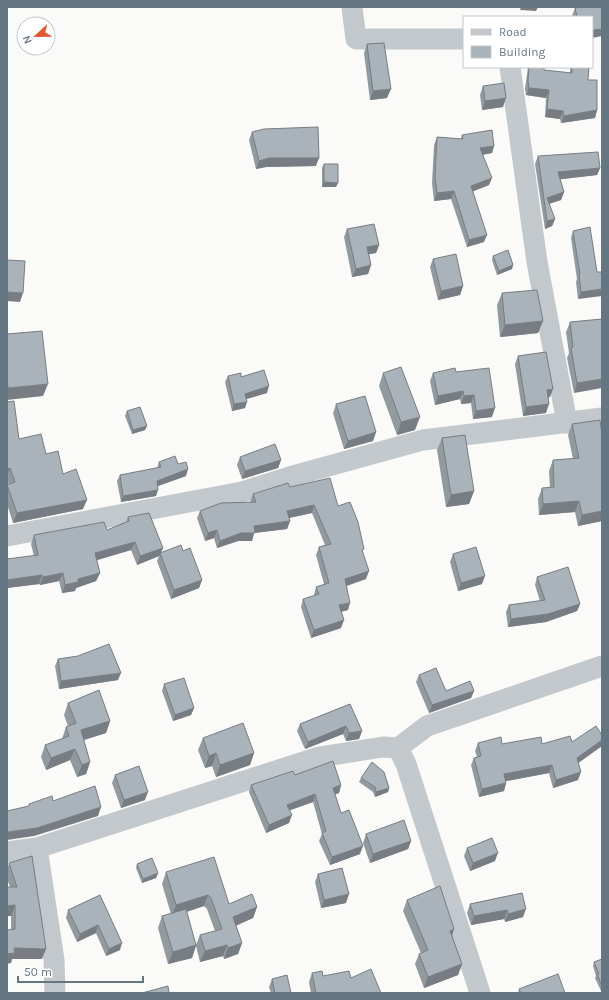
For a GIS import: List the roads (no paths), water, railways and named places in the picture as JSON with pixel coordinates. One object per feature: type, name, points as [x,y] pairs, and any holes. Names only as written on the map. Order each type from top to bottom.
[{"type":"street","points":[[352,7],[356,39],[463,39]]},
{"type":"street","points":[[510,68],[537,262],[567,422]]},
{"type":"street","points":[[7,536],[242,492],[296,475],[423,440],[602,418]]},
{"type":"street","points":[[7,852],[37,848],[319,757],[383,747],[398,748],[427,726],[602,666]]},
{"type":"street","points":[[398,748],[406,764],[480,993]]},
{"type":"street","points":[[37,848],[54,960],[54,993]]}]
